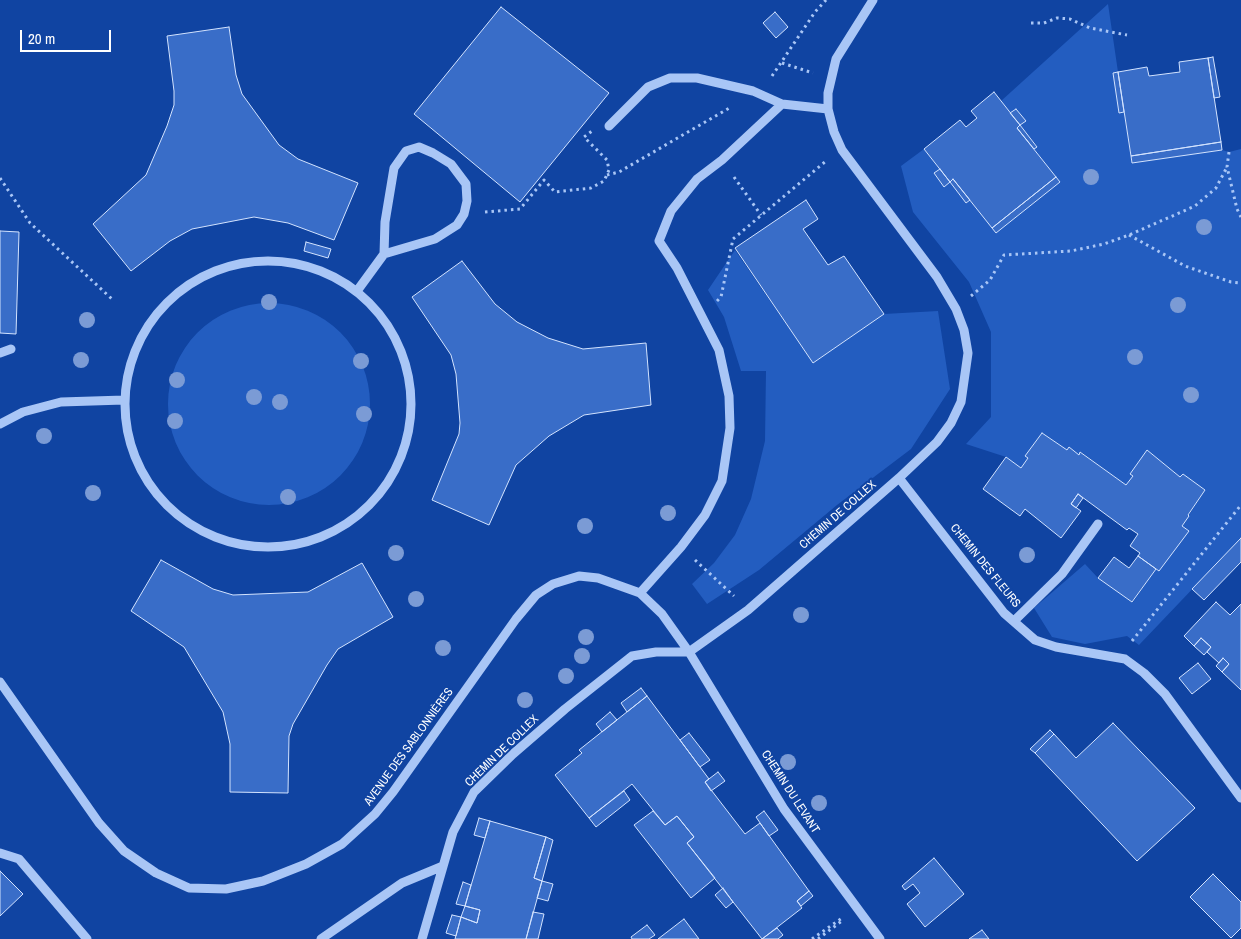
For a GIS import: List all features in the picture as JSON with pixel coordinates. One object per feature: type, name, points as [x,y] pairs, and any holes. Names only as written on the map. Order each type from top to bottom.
[{"type":"street","name":"CHEMIN DE COLLEX","points":[[422,939],[453,832],[474,792],[520,748],[632,656],[656,652],[689,652],[748,610],[899,478],[936,442],[951,423],[961,402],[968,352],[964,330],[956,308],[936,277],[842,150],[834,132],[828,109],[830,79],[843,47],[874,0]]},
{"type":"street","points":[[609,126],[648,87],[670,78],[697,78],[752,91],[782,104],[828,109]]},
{"type":"street","points":[[640,594],[681,547],[705,514],[722,481],[730,428],[729,396],[719,350],[677,268],[659,241],[671,211],[697,179],[722,160],[782,104]]},
{"type":"street","points":[[357,291],[384,254],[385,222],[394,168],[406,151],[419,147],[451,164],[466,184],[467,201],[464,214],[457,225],[435,239],[384,254]]},
{"type":"street","points":[[253,261],[281,261],[308,266],[334,277],[357,291],[380,315],[398,342],[409,374],[412,407],[407,440],[396,470],[377,498],[353,520],[325,536],[294,545],[261,547],[229,542],[199,530],[172,512],[155,493],[141,472],[131,449],[126,425],[124,400],[126,376],[133,353],[143,332],[158,311],[178,292],[201,277],[226,266],[253,261]]},
{"type":"street","points":[[0,354],[11,349]]},
{"type":"street","points":[[0,424],[23,412],[61,402],[124,400]]},
{"type":"street","name":"CHEMIN DES FLEURS","points":[[899,478],[1004,613],[1035,640],[1056,647],[1125,659],[1144,673],[1165,694],[1241,798]]},
{"type":"street","points":[[1014,621],[1062,574],[1098,524]]},
{"type":"street","name":"AVENUE DES SABLONNIÈRES","points":[[0,682],[99,823],[124,851],[156,873],[189,888],[226,889],[263,881],[306,864],[342,844],[376,814],[516,619],[536,595],[553,584],[579,576],[598,578],[640,594],[662,614],[689,652]]},
{"type":"street","name":"CHEMIN DU LEVANT","points":[[689,652],[784,809],[880,939]]},
{"type":"street","points":[[0,853],[20,859],[87,939]]},
{"type":"street","points":[[321,939],[402,883],[443,866]]},
{"type":"path","points":[[772,76],[815,12],[826,0]]},
{"type":"path","points":[[1031,22],[1044,22],[1057,18],[1070,20],[1090,28],[1127,35]]},
{"type":"path","points":[[782,63],[830,79]]},
{"type":"path","points":[[607,175],[619,172],[708,121],[752,91]]},
{"type":"path","points":[[464,214],[520,209],[544,180],[555,192],[591,188],[604,181],[609,170],[607,160],[584,137],[590,131],[609,126]]},
{"type":"path","points":[[700,312],[721,297],[732,239],[842,150]]},
{"type":"path","points":[[956,308],[990,280],[1004,255],[1071,251],[1104,244],[1195,206],[1216,188],[1227,167],[1229,152]]},
{"type":"path","points":[[722,160],[761,215]]},
{"type":"path","points":[[1227,167],[1237,209],[1241,217]]},
{"type":"path","points":[[0,178],[30,223],[113,300]]},
{"type":"path","points":[[1129,235],[1185,266],[1222,280],[1241,283]]},
{"type":"path","points":[[1125,659],[1130,643],[1241,505]]},
{"type":"path","points":[[681,547],[748,610]]},
{"type":"path","points":[[812,939],[857,908]]},
{"type":"path","points":[[818,939],[857,908]]},
{"type":"shaded area","points":[[1108,4],[1118,72],[1113,73],[1119,112],[1124,112],[1132,163],[1241,149],[1241,538],[1139,645],[1127,636],[1085,644],[1052,637],[1034,608],[1085,564],[1098,578],[1133,602],[1156,569],[1159,571],[1188,531],[1182,526],[1205,490],[1183,474],[1180,477],[1147,450],[1130,474],[1133,476],[1126,485],[1081,452],[1079,455],[1069,447],[1067,450],[1042,433],[1025,456],[1028,458],[1021,468],[1006,457],[966,444],[991,417],[991,332],[969,282],[913,212],[901,166],[924,149],[966,203],[970,200],[996,233],[1060,182],[1034,149],[1037,146],[1020,125],[1025,121],[1016,109],[1010,113],[1001,101]]},
{"type":"shaded area","points":[[735,250],[813,363],[884,314],[938,311],[950,389],[911,449],[837,505],[759,570],[707,604],[692,584],[714,563],[735,535],[751,499],[765,441],[766,371],[741,371],[724,317],[708,290]]},
{"type":"shaded area","points":[[269,303],[298,307],[317,315],[333,326],[347,340],[358,356],[366,375],[370,404],[366,433],[358,452],[347,468],[333,482],[317,493],[298,501],[269,505],[240,501],[221,493],[205,482],[191,468],[180,452],[172,433],[168,404],[172,375],[180,356],[191,340],[205,326],[221,315],[240,307]]},
{"type":"building","points":[[501,7],[609,93],[520,202],[414,114]]},
{"type":"building","points":[[775,12],[788,27],[776,38],[763,23]]},
{"type":"building","points":[[229,27],[236,75],[242,94],[279,145],[298,159],[358,183],[334,240],[288,223],[254,217],[192,229],[170,241],[131,271],[93,224],[146,175],[167,126],[174,105],[174,91],[167,36]]},
{"type":"building","points":[[1213,57],[1220,97],[1214,98],[1208,58]]},
{"type":"building","points":[[1208,58],[1221,142],[1131,156],[1118,72],[1147,67],[1149,76],[1180,72],[1179,62]]},
{"type":"building","points":[[1118,72],[1124,112],[1119,113],[1113,73]]},
{"type":"building","points":[[994,92],[1020,125],[1017,128],[1056,177],[992,228],[953,179],[950,182],[924,149],[960,120],[966,127],[977,118],[971,111]]},
{"type":"building","points":[[1016,109],[1026,121],[1020,125],[1010,113]]},
{"type":"building","points":[[1020,125],[1037,147],[1034,149],[1017,128]]},
{"type":"building","points":[[1221,142],[1222,150],[1132,163],[1131,156]]},
{"type":"building","points":[[940,169],[950,182],[944,187],[934,173]]},
{"type":"building","points":[[1056,177],[1060,182],[996,233],[992,228]]},
{"type":"building","points":[[953,179],[970,200],[966,203],[950,182]]},
{"type":"building","points":[[806,200],[818,219],[803,229],[828,265],[844,256],[884,314],[813,363],[735,248]]},
{"type":"building","points":[[0,231],[19,232],[16,334],[0,333]]},
{"type":"building","points":[[306,242],[331,249],[328,258],[304,251]]},
{"type":"building","points":[[462,261],[495,304],[517,322],[548,338],[583,349],[646,343],[651,405],[584,415],[549,436],[516,465],[489,525],[432,500],[459,434],[460,423],[456,374],[451,355],[412,297]]},
{"type":"building","points":[[1042,433],[1067,450],[1069,447],[1079,455],[1080,452],[1126,485],[1133,476],[1130,474],[1147,450],[1180,477],[1183,474],[1205,490],[1182,526],[1189,531],[1159,571],[1138,556],[1140,553],[1130,546],[1138,534],[1129,528],[1127,530],[1078,494],[1071,504],[1081,511],[1061,538],[1025,509],[1020,516],[983,489],[1006,457],[1021,468],[1028,458],[1025,456]]},
{"type":"building","points":[[1078,494],[1083,498],[1076,508],[1071,504]]},
{"type":"building","points":[[1241,538],[1241,562],[1204,600],[1192,589]]},
{"type":"building","points":[[1138,556],[1156,569],[1132,602],[1098,578],[1114,557],[1129,568]]},
{"type":"building","points":[[161,560],[213,589],[233,595],[308,592],[362,563],[393,617],[338,649],[327,665],[293,724],[289,736],[288,793],[230,792],[230,744],[223,712],[184,647],[131,611]]},
{"type":"building","points":[[1216,602],[1230,615],[1241,604],[1241,690],[1222,672],[1229,664],[1223,658],[1219,663],[1207,652],[1211,647],[1201,638],[1194,646],[1184,636]]},
{"type":"building","points":[[1201,638],[1211,647],[1204,655],[1194,646]]},
{"type":"building","points":[[1223,658],[1229,664],[1222,672],[1216,666]]},
{"type":"building","points":[[1198,663],[1211,679],[1192,694],[1179,678]]},
{"type":"building","points":[[641,688],[647,696],[627,712],[621,703]]},
{"type":"building","points":[[647,696],[709,779],[705,782],[745,834],[760,823],[809,891],[797,901],[802,908],[762,939],[687,843],[694,837],[677,816],[665,825],[632,784],[589,818],[555,775],[582,753],[579,750]]},
{"type":"building","points":[[610,712],[617,720],[602,732],[596,724]]},
{"type":"building","points":[[1113,723],[1195,808],[1137,861],[1035,753],[1054,734],[1076,758]]},
{"type":"building","points":[[1050,730],[1054,734],[1035,753],[1030,749]]},
{"type":"building","points":[[689,733],[710,760],[700,767],[680,740]]},
{"type":"building","points":[[718,772],[725,781],[711,791],[705,782]]},
{"type":"building","points":[[624,791],[630,800],[596,827],[589,818]]},
{"type":"building","points":[[653,811],[665,825],[677,816],[694,837],[687,843],[715,878],[691,898],[634,825]]},
{"type":"building","points":[[764,811],[778,830],[769,836],[756,817]]},
{"type":"building","points":[[479,818],[490,821],[485,838],[474,835]]},
{"type":"building","points":[[490,821],[546,837],[534,878],[542,881],[526,939],[455,939],[461,917],[477,923],[480,910],[465,906]]},
{"type":"building","points":[[546,837],[553,840],[542,881],[534,878]]},
{"type":"building","points":[[934,858],[964,894],[925,927],[907,904],[920,893],[913,884],[905,890],[902,886]]},
{"type":"building","points":[[0,871],[23,894],[0,916]]},
{"type":"building","points":[[1213,874],[1241,902],[1241,928],[1231,938],[1190,897]]},
{"type":"building","points":[[542,881],[553,884],[548,901],[537,898]]},
{"type":"building","points":[[463,882],[471,885],[465,906],[456,904]]},
{"type":"building","points":[[723,888],[733,902],[726,908],[715,895]]},
{"type":"building","points":[[809,891],[813,896],[801,906],[797,901]]},
{"type":"building","points":[[465,906],[480,910],[477,923],[461,917]]},
{"type":"building","points":[[533,912],[544,914],[538,939],[526,939]]},
{"type":"building","points":[[452,915],[461,917],[456,936],[446,933]]},
{"type":"building","points":[[684,919],[699,939],[658,939]]},
{"type":"building","points":[[647,925],[655,935],[649,939],[632,939],[631,937]]},
{"type":"building","points":[[777,928],[783,935],[778,939],[762,939]]},
{"type":"building","points":[[982,930],[989,939],[969,939]]}]
